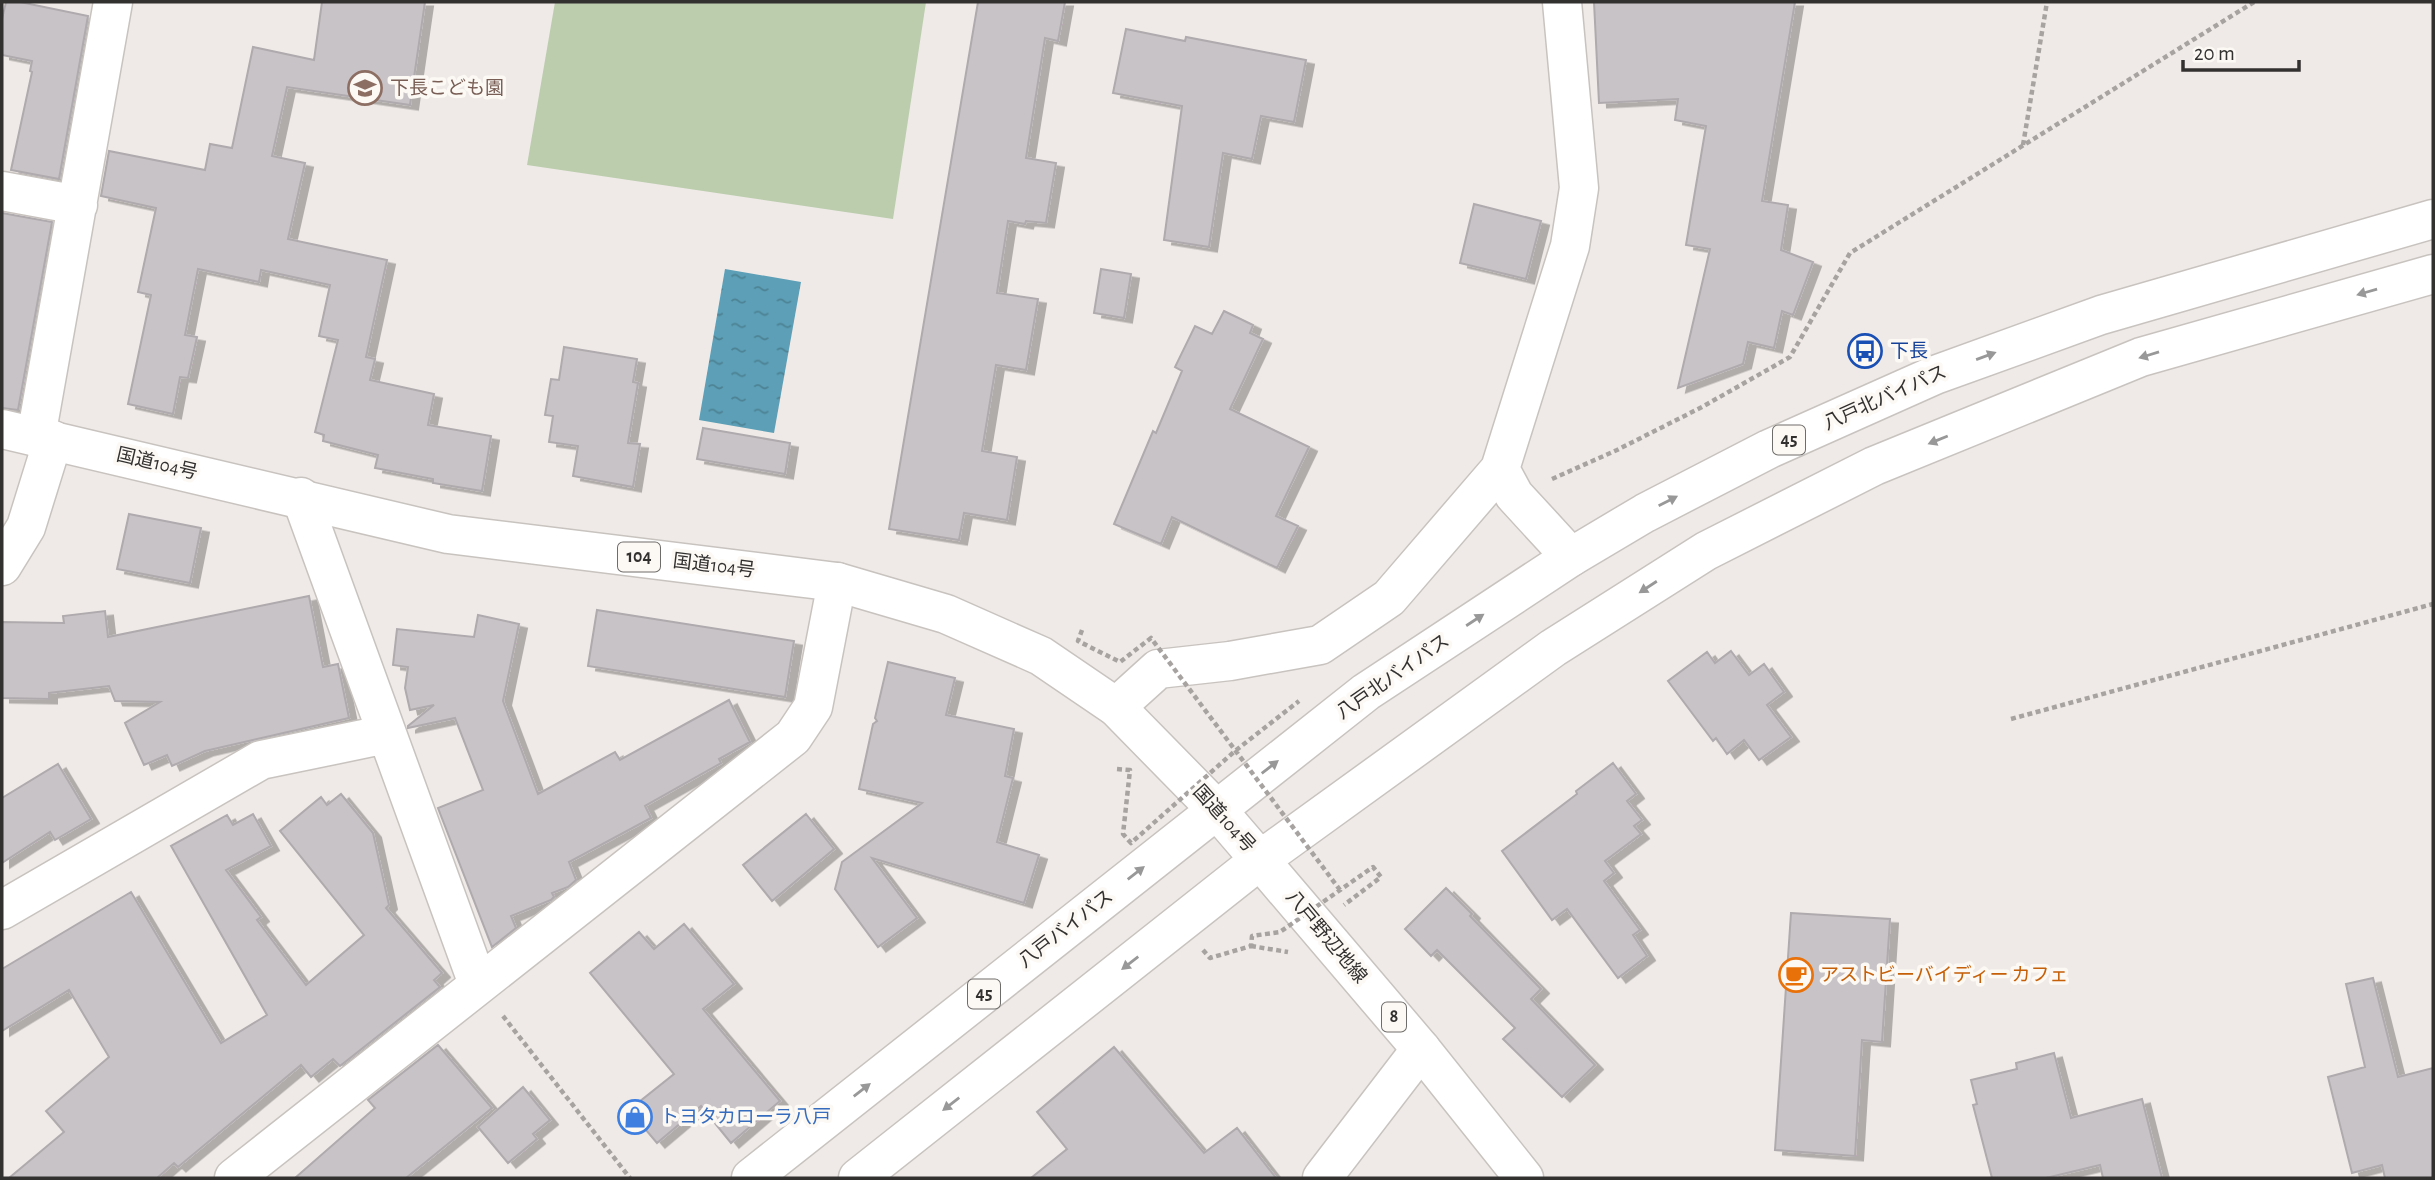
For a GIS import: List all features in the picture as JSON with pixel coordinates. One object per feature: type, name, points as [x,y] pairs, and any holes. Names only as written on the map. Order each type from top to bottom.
[{"type":"main road","points":[[2,566],[26,527],[30,435],[78,205],[113,2]]},
{"type":"main road","points":[[1116,708],[1158,668],[1230,661],[1320,645],[1389,598],[1507,482],[1570,246],[1579,188],[1562,2]]},
{"type":"main road","points":[[2,191],[78,205]]},
{"type":"main road","name":"八戸北バイパス","points":[[1217,810],[1366,692],[1571,557],[1645,513],[1769,449],[1935,374],[2101,315],[2433,219]]},
{"type":"main road","points":[[858,1178],[1260,860],[1565,641],[1706,551],[1874,466],[2141,357],[2433,274]]},
{"type":"main road","name":"国道104号","points":[[30,435],[448,534],[837,582],[946,614],[1041,656],[1116,708],[1217,810],[1260,860]]},
{"type":"main road","points":[[1507,482],[1571,557]]},
{"type":"main road","points":[[301,498],[478,984]]},
{"type":"main road","points":[[234,1178],[793,737],[813,707],[837,582]]},
{"type":"main road","points":[[2,910],[261,760],[387,734]]},
{"type":"main road","name":"八戸バイパス","points":[[751,1178],[1217,810]]},
{"type":"main road","name":"八戸野辺地線","points":[[1260,860],[1421,1049],[1524,1178]]},
{"type":"main road","points":[[1322,1178],[1421,1049]]},
{"type":"path","points":[[2023,146],[2048,2]]},
{"type":"path","points":[[1507,482],[1641,438],[1702,407],[1790,356],[1850,253],[2254,2]]},
{"type":"path","points":[[2011,719],[2433,604]]},
{"type":"path","points":[[1082,630],[1078,641],[1120,662],[1151,638],[1340,890]]},
{"type":"path","points":[[1117,768],[1130,770],[1123,834],[1131,843],[1235,751],[1299,701]]},
{"type":"path","points":[[1251,946],[1252,936],[1280,932],[1373,867],[1381,877],[1345,905]]},
{"type":"path","points":[[1203,950],[1210,958],[1251,946],[1291,952]]},
{"type":"path","points":[[478,984],[629,1178]]},
{"type":"green space","points":[[555,2],[926,2],[893,219],[527,165]]},
{"type":"water","points":[[725,269],[801,282],[774,433],[699,420]]},
{"type":"building","points":[[6,2],[20,2],[88,16],[59,179],[11,170],[32,61],[2,55],[2,19]]},
{"type":"building","points":[[322,2],[425,2],[410,105],[287,87],[272,156],[305,163],[288,239],[387,260],[366,357],[375,359],[370,380],[434,394],[428,425],[491,436],[482,491],[433,483],[433,479],[375,468],[378,455],[323,441],[324,435],[315,432],[338,340],[319,336],[330,285],[261,270],[259,282],[198,269],[185,335],[197,337],[188,378],[180,377],[173,414],[128,404],[151,295],[138,292],[156,208],[101,196],[109,151],[205,170],[210,144],[232,148],[253,47],[314,60]]},
{"type":"building","points":[[978,2],[1065,2],[1058,41],[1045,38],[1026,158],[1056,163],[1046,223],[1026,221],[1025,224],[1008,221],[997,293],[1038,299],[1026,370],[996,365],[982,451],[1017,457],[1007,520],[964,513],[959,540],[889,529]]},
{"type":"building","points":[[1594,2],[1795,2],[1762,201],[1788,205],[1781,250],[1813,262],[1793,315],[1782,311],[1774,348],[1748,342],[1743,364],[1678,388],[1710,249],[1686,245],[1706,126],[1675,120],[1678,99],[1599,103]]},
{"type":"building","points":[[1126,29],[1185,41],[1186,37],[1306,60],[1294,122],[1261,116],[1252,159],[1223,153],[1209,247],[1164,240],[1182,106],[1113,93]]},
{"type":"building","points":[[1474,204],[1541,221],[1526,279],[1460,263]]},
{"type":"building","points":[[2,213],[52,222],[18,410],[2,408]]},
{"type":"building","points":[[1101,269],[1131,274],[1124,318],[1094,313]]},
{"type":"building","points":[[1224,311],[1253,325],[1250,333],[1263,339],[1230,409],[1309,447],[1276,516],[1298,526],[1277,568],[1172,517],[1161,544],[1114,524],[1153,431],[1156,433],[1182,371],[1175,367],[1195,326],[1212,334]]},
{"type":"building","points":[[564,347],[637,359],[633,382],[638,383],[628,443],[640,444],[633,487],[573,476],[578,446],[549,442],[553,416],[545,415],[551,379],[559,380]]},
{"type":"building","points":[[703,428],[790,443],[785,474],[697,459]]},
{"type":"building","points":[[129,514],[201,528],[190,583],[117,569]]},
{"type":"building","points":[[309,596],[323,667],[338,664],[349,718],[205,751],[172,766],[167,755],[144,765],[125,723],[160,702],[115,701],[109,686],[49,693],[49,699],[2,698],[2,622],[64,623],[63,616],[105,611],[108,637]]},
{"type":"building","points":[[597,610],[794,641],[785,697],[588,666]]},
{"type":"building","points":[[478,615],[519,624],[503,701],[538,794],[615,752],[620,760],[729,700],[750,742],[719,759],[721,763],[645,806],[651,818],[569,862],[576,880],[568,887],[552,893],[554,897],[551,900],[511,916],[516,928],[492,947],[438,808],[483,790],[455,718],[408,728],[434,705],[410,710],[405,688],[408,667],[393,665],[397,629],[474,637]]},
{"type":"building","points":[[1731,651],[1749,675],[1764,664],[1784,692],[1767,705],[1791,737],[1759,760],[1744,740],[1727,754],[1716,738],[1713,741],[1668,681],[1707,652],[1715,663]]},
{"type":"building","points":[[888,662],[955,678],[946,715],[1014,729],[1005,776],[1013,778],[997,842],[1039,855],[1024,903],[872,858],[917,918],[878,947],[835,889],[842,862],[922,803],[859,789],[873,724],[877,721],[875,718]]},
{"type":"building","points":[[1613,763],[1636,794],[1627,801],[1642,820],[1634,826],[1641,834],[1605,861],[1614,873],[1604,881],[1640,930],[1633,935],[1647,956],[1618,978],[1567,909],[1552,920],[1502,851]]},
{"type":"building","points":[[58,764],[91,819],[55,840],[50,832],[2,863],[2,798]]},
{"type":"building","points":[[341,794],[373,833],[389,905],[386,908],[442,973],[434,980],[440,987],[340,1066],[333,1059],[311,1077],[301,1065],[178,1167],[174,1163],[157,1178],[9,1178],[64,1132],[46,1111],[109,1057],[69,990],[2,1031],[2,969],[131,892],[221,1043],[267,1015],[171,846],[227,815],[233,825],[253,814],[271,846],[226,870],[261,917],[257,920],[306,985],[364,935],[280,831],[321,797],[327,805]]},
{"type":"building","points":[[806,814],[834,849],[772,901],[743,865]]},
{"type":"building","points":[[1446,888],[1541,989],[1531,999],[1595,1065],[1562,1097],[1503,1039],[1515,1028],[1437,950],[1431,956],[1405,929]]},
{"type":"building","points":[[1791,913],[1890,919],[1882,1042],[1862,1040],[1855,1156],[1775,1150]]},
{"type":"building","points":[[684,924],[734,984],[703,1009],[780,1101],[731,1143],[701,1106],[657,1143],[629,1110],[674,1074],[590,973],[639,932],[654,949]]},
{"type":"building","points":[[2373,978],[2398,1077],[2433,1068],[2433,1178],[2385,1178],[2382,1165],[2352,1173],[2328,1077],[2365,1067],[2346,984]]},
{"type":"building","points":[[438,1045],[492,1108],[406,1178],[295,1178],[375,1108],[368,1100]]},
{"type":"building","points":[[1114,1047],[1204,1153],[1237,1128],[1276,1178],[1031,1178],[1067,1149],[1037,1112]]},
{"type":"building","points":[[2054,1053],[2071,1118],[2142,1099],[2162,1178],[2103,1178],[2100,1165],[2046,1178],[1992,1178],[1973,1105],[1977,1104],[1971,1080],[2017,1069],[2016,1063]]},
{"type":"building","points":[[523,1087],[550,1120],[533,1134],[537,1139],[508,1163],[478,1127]]},
{"type":"place","name":"下長こども園","points":[[365,88]]},
{"type":"place","name":"下長","points":[[1865,351]]},
{"type":"place","name":"アストビーバイディー カフェ","points":[[1796,975]]},
{"type":"place","name":"トヨタカローラ八戸","points":[[635,1117]]}]
